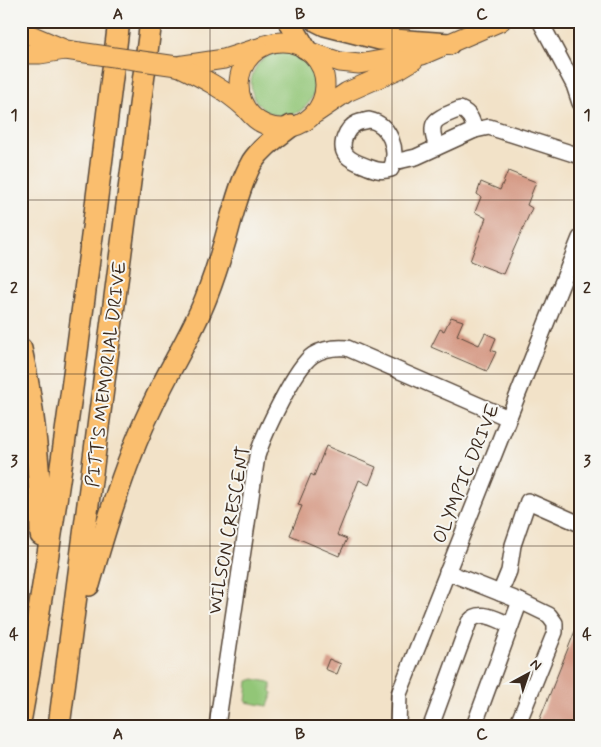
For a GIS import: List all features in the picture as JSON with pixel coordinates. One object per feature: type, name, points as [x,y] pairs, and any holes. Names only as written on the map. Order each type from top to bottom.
[{"type":"highway","name":"PITT'S MEMORIAL DRIVE","points":[[21,717],[41,605],[88,269],[119,21]]},
{"type":"highway","name":"PITT'S MEMORIAL DRIVE","points":[[59,726],[150,21]]},
{"type":"highway","points":[[289,21],[308,50]]},
{"type":"highway","points":[[317,21],[325,25],[380,39],[449,44]]},
{"type":"highway","points":[[69,660],[104,533],[132,455],[154,401],[189,336],[206,298],[246,174],[260,151],[291,126]]},
{"type":"highway","points":[[21,349],[33,415],[40,484],[41,605]]},
{"type":"main road","points":[[177,66],[215,84],[245,108],[253,118],[263,124],[274,127],[291,126],[302,122],[347,92],[399,69],[422,55],[501,21]]},
{"type":"main road","points":[[21,31],[73,51],[177,66],[224,59],[280,41],[288,41],[340,62],[359,64],[422,55]]},
{"type":"main road","points":[[245,108],[239,92],[242,71],[252,56],[265,45]]},
{"type":"main road","points":[[308,50],[321,66],[325,85],[321,103],[312,115]]},
{"type":"main road","points":[[21,54],[73,51]]},
{"type":"street","points":[[540,21],[577,83],[580,103]]},
{"type":"street","points":[[437,147],[432,129],[434,123],[439,118],[460,109],[466,111],[475,130]]},
{"type":"street","points":[[394,162],[416,157],[475,130],[489,127],[580,156]]},
{"type":"street","name":"OLYMPIC DRIVE","points":[[398,726],[399,694],[580,238]]},
{"type":"street","name":"WILSON CRESCENT","points":[[217,726],[257,456],[296,374],[306,361],[313,355],[329,348],[347,348],[508,418]]},
{"type":"street","points":[[500,593],[508,571],[513,544],[528,501],[580,524]]},
{"type":"street","points":[[447,572],[520,601],[549,615],[555,623],[555,632],[517,726]]},
{"type":"street","points":[[474,726],[520,601]]},
{"type":"street","points":[[431,726],[469,622],[474,616],[481,614],[511,626]]},
{"type":"green space","points":[[283,52],[301,58],[309,66],[315,84],[309,102],[301,110],[283,116],[265,110],[257,102],[251,84],[257,66],[265,58]]},
{"type":"green space","points":[[254,679],[271,684],[271,691],[273,693],[268,706],[246,702],[248,681]]},
{"type":"building","points":[[508,171],[536,182],[527,205],[532,208],[503,274],[470,261],[486,218],[475,212],[481,197],[477,194],[481,182],[500,190]]},
{"type":"building","points":[[451,317],[463,321],[457,335],[479,345],[485,333],[496,338],[491,350],[496,352],[487,371],[431,347],[440,329],[444,331]]},
{"type":"building","points":[[326,446],[376,467],[369,485],[359,480],[337,535],[347,539],[339,556],[290,535],[302,506],[298,505],[311,474],[314,476]]},
{"type":"building","points":[[579,621],[580,726],[537,726]]},
{"type":"building","points":[[329,659],[341,664],[337,674],[325,669]]}]
